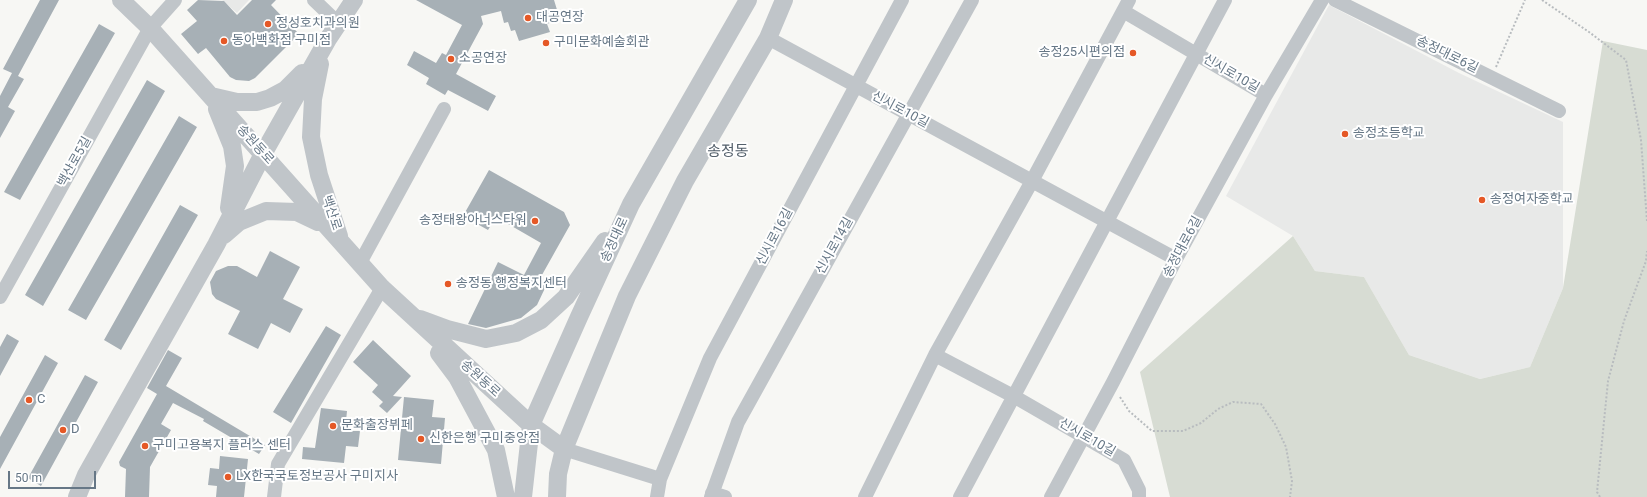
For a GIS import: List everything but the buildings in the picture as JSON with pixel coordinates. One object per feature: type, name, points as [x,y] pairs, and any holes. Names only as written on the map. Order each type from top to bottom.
[{"type":"street","name":"송원동로","points":[[121,0],[150,28],[382,288],[410,316],[531,425],[564,449]]},
{"type":"street","points":[[150,28],[175,0]]},
{"type":"street","points":[[314,0],[338,23]]},
{"type":"street","name":"백산로","points":[[77,497],[86,476],[216,245],[263,154],[328,39],[354,0]]},
{"type":"street","name":"송정대로","points":[[523,497],[531,425],[631,204],[748,0]]},
{"type":"street","points":[[557,497],[558,474],[564,449],[634,283],[685,181],[768,38],[784,0]]},
{"type":"street","name":"신시로16길","points":[[657,497],[660,478],[710,358],[902,0]]},
{"type":"street","name":"신시로14길","points":[[711,495],[738,422],[972,0]]},
{"type":"street","name":"신시로10길","points":[[960,497],[1015,397],[1106,221],[1225,0]]},
{"type":"street","name":"송정대로6길","points":[[1051,497],[1113,382],[1176,259],[1266,95],[1322,0]]},
{"type":"street","name":"송정대로6길","points":[[1335,0],[1559,111]]},
{"type":"street","name":"신시로10길","points":[[865,497],[935,355],[1032,181],[1126,6],[1196,54],[1266,95]]},
{"type":"street","name":"백산로5길","points":[[0,297],[150,28]]},
{"type":"street","name":"신시로10길","points":[[768,38],[1176,259]]},
{"type":"street","name":"백산로","points":[[211,96],[237,102],[257,102],[270,98],[285,90],[299,77],[328,39]]},
{"type":"street","name":"백산로","points":[[328,39],[318,70],[313,99],[311,137],[319,175],[341,242]]},
{"type":"street","name":"백산로","points":[[211,96],[232,146],[235,166],[229,208],[216,245]]},
{"type":"street","points":[[360,263],[444,108]]},
{"type":"street","points":[[410,316],[447,329],[486,339],[516,333],[542,320],[566,297],[631,204]]},
{"type":"street","name":"백산로","points":[[216,245],[228,230],[239,222],[266,211],[281,210],[297,212],[308,216],[321,224],[341,242]]},
{"type":"street","points":[[274,497],[278,464],[382,288]]},
{"type":"street","points":[[410,316],[457,377],[478,415],[496,450],[506,497]]},
{"type":"street","name":"신시로10길","points":[[935,355],[1084,435],[1124,460],[1139,490],[1139,497]]},
{"type":"street","points":[[564,449],[660,478]]},
{"type":"street","points":[[711,495],[725,497]]},
{"type":"path","points":[[1491,77],[1525,0]]},
{"type":"path","points":[[1542,0],[1589,32],[1626,60],[1641,140],[1647,221]]},
{"type":"path","points":[[1600,497],[1597,492],[1608,381],[1624,321],[1644,268],[1647,251]]},
{"type":"path","points":[[1113,382],[1116,391],[1128,411],[1152,431],[1182,431],[1201,423],[1218,409],[1233,402],[1261,404],[1275,424],[1286,447],[1292,481],[1290,497]]},
{"type":"shaded area","points":[[222,0],[249,0],[237,13]]},
{"type":"shaded area","points":[[1329,5],[1459,73],[1563,122],[1563,288],[1530,367],[1480,379],[1409,355],[1364,277],[1315,271],[1293,236],[1226,196]]},
{"type":"shaded area","points":[[1603,41],[1647,50],[1647,497],[1170,497],[1140,372],[1293,236],[1315,271],[1364,277],[1409,355],[1480,379],[1530,367],[1563,288]]},
{"type":"place","name":"대공연장","points":[[528,18]]},
{"type":"place","name":"정성호치과의원","points":[[268,24]]},
{"type":"place","name":"동아백화점 구미점","points":[[224,41]]},
{"type":"place","name":"구미문화예술회관","points":[[546,43]]},
{"type":"place","name":"송정25시편의점","points":[[1133,53]]},
{"type":"place","name":"소공연장","points":[[451,59]]},
{"type":"place","name":"송정초등학교","points":[[1345,134]]},
{"type":"place","name":"송정여자중학교","points":[[1482,200]]},
{"type":"place","name":"송정태왕아너스타워","points":[[535,221]]},
{"type":"place","name":"송정동 행정복지센터","points":[[448,284]]},
{"type":"place","name":"C","points":[[29,400]]},
{"type":"place","name":"문화출장뷔페","points":[[333,426]]},
{"type":"place","name":"D","points":[[63,430]]},
{"type":"place","name":"신한은행 구미중앙점","points":[[421,439]]},
{"type":"place","name":"구미고용복지 플러스 센터","points":[[145,446]]},
{"type":"place","name":"LX한국국토정보공사 구미지사","points":[[228,477]]},
{"type":"district","name":"송정동","points":[[728,152]]}]
